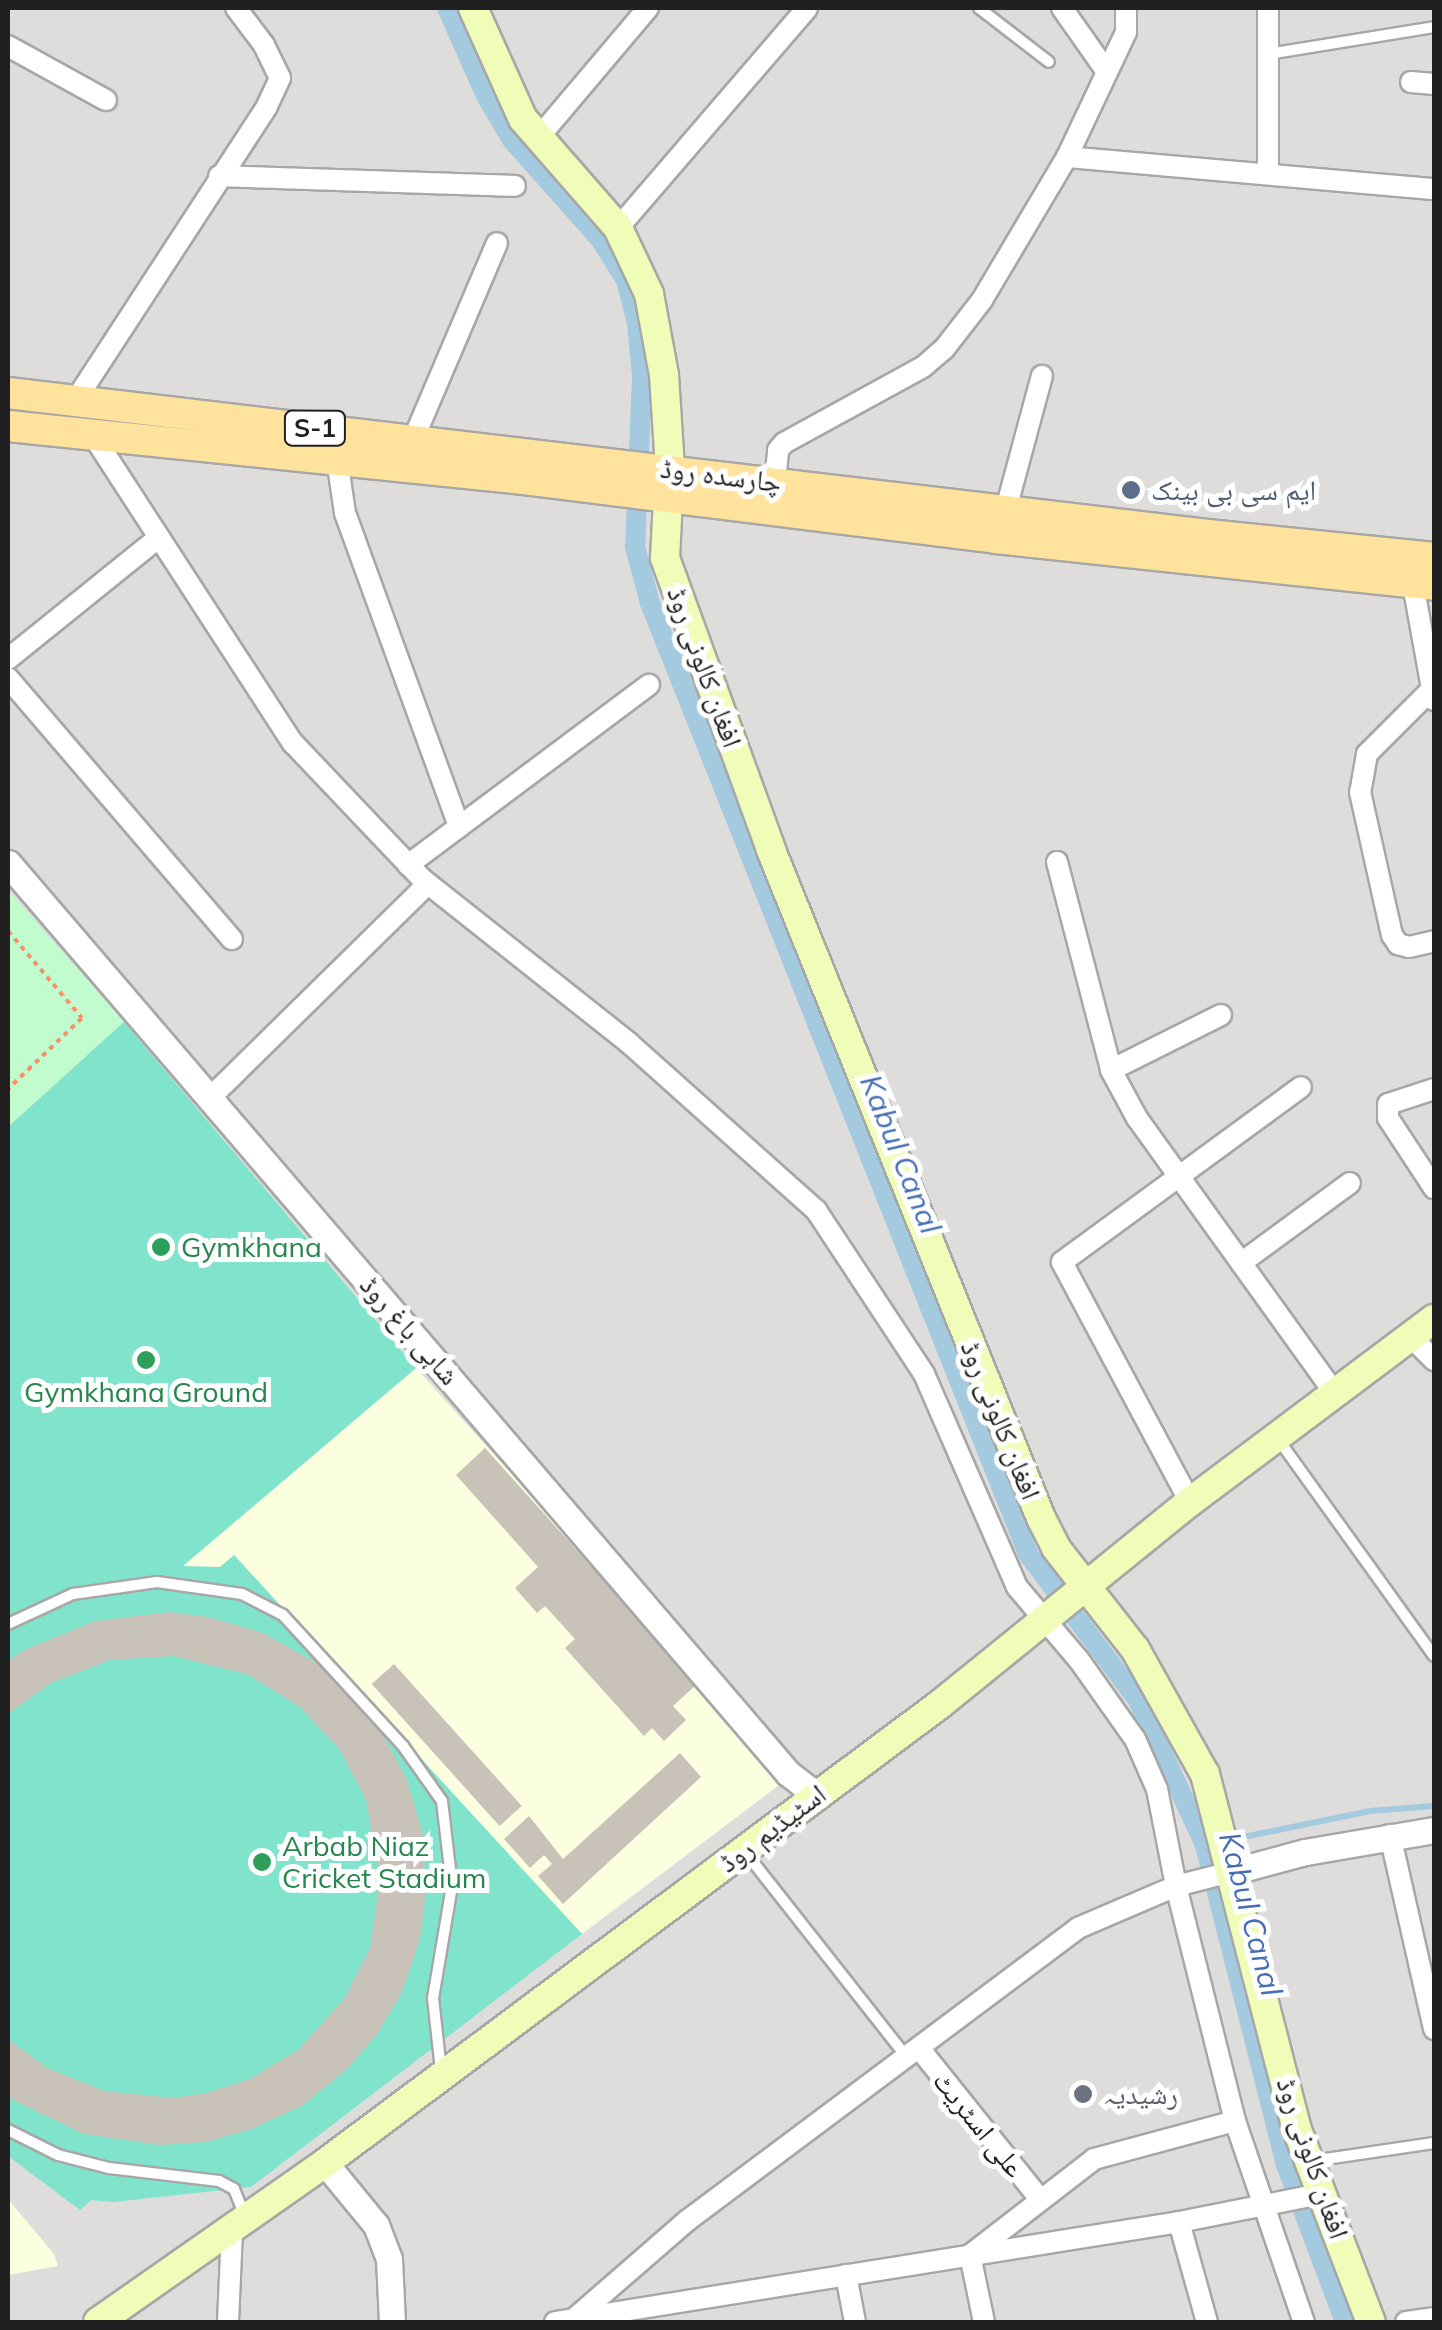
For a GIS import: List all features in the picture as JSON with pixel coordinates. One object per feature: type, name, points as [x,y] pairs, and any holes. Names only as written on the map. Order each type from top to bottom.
[{"type":"main road","points":[[473,8],[502,81],[538,137],[618,228],[649,294],[664,375],[640,472]]},
{"type":"main road","name":"چارسدہ روڈ","points":[[8,393],[77,398],[640,472],[660,498],[1424,571]]},
{"type":"main road","name":"چارسدہ روڈ","points":[[8,426],[337,459],[775,481],[1006,509],[1424,571]]},
{"type":"main road","name":"افغان کالونی روڈ","points":[[660,498],[665,558],[771,850],[1041,1518],[1056,1548],[1168,1702],[1206,1774],[1222,1832],[1227,1871],[1296,2126],[1371,2322]]},
{"type":"main road","name":"اسٹیڈیم روڈ","points":[[98,2322],[442,2077],[938,1705],[1190,1502],[1434,1319]]},
{"type":"street","points":[[77,398],[266,106],[280,78],[264,45],[236,8]]},
{"type":"street","points":[[538,137],[648,8]]},
{"type":"street","points":[[618,228],[807,8]]},
{"type":"street","points":[[1062,8],[1108,72]]},
{"type":"street","points":[[775,481],[778,450],[784,444],[922,367],[944,349],[982,300],[1067,157],[1126,32],[1126,8]]},
{"type":"street","points":[[1268,8],[1268,174]]},
{"type":"street","points":[[8,46],[106,100]]},
{"type":"street","points":[[1412,82],[1434,84]]},
{"type":"street","points":[[1067,157],[1434,189]]},
{"type":"street","points":[[219,176],[515,186]]},
{"type":"street","points":[[413,440],[497,243]]},
{"type":"street","points":[[1006,509],[1042,376]]},
{"type":"street","points":[[92,434],[293,743],[428,884],[629,1043],[816,1210],[924,1374],[1017,1587],[1046,1618],[1135,1739],[1157,1789],[1235,2120],[1268,2205],[1304,2322]]},
{"type":"street","points":[[337,459],[345,512],[459,827]]},
{"type":"street","points":[[8,659],[159,536]]},
{"type":"street","points":[[1424,571],[1433,695],[1366,754],[1360,792],[1392,935],[1398,944],[1409,946],[1434,941]]},
{"type":"street","points":[[8,678],[232,939]]},
{"type":"street","points":[[408,864],[649,685]]},
{"type":"street","points":[[1057,862],[1111,1070],[1179,1177],[1336,1395]]},
{"type":"street","name":"شاہی باغ روڈ","points":[[8,863],[788,1773],[815,1794]]},
{"type":"street","points":[[211,1098],[428,884]]},
{"type":"street","points":[[1111,1070],[1221,1015]]},
{"type":"street","points":[[1190,1502],[1062,1262],[1301,1086]]},
{"type":"street","points":[[1434,1089],[1388,1104],[1388,1118],[1434,1188]]},
{"type":"street","points":[[1240,1263],[1350,1183]]},
{"type":"street","points":[[1411,1337],[1434,1360]]},
{"type":"street","points":[[564,2321],[688,2220],[1078,1928],[1181,1885],[1227,1871],[1390,1835],[1434,1830]]},
{"type":"street","points":[[1390,1835],[1433,2019]]},
{"type":"street","name":"علی اسٹریٹ","points":[[912,2052],[1040,2199]]},
{"type":"street","points":[[970,2255],[1094,2159],[1235,2120]]},
{"type":"street","points":[[325,2162],[376,2225],[390,2259],[392,2322]]},
{"type":"street","points":[[564,2321],[617,2316],[1178,2222],[1322,2194]]},
{"type":"street","points":[[1178,2222],[1207,2322]]},
{"type":"street","points":[[228,2322],[239,2224]]},
{"type":"street","points":[[970,2255],[984,2322]]},
{"type":"street","points":[[846,2276],[855,2322]]},
{"type":"street","points":[[1406,2322],[1434,2318]]},
{"type":"lane","points":[[978,8],[1049,62]]},
{"type":"lane","points":[[1268,54],[1434,28]]},
{"type":"lane","points":[[1278,1438],[1434,1656]]},
{"type":"lane","points":[[8,1624],[73,1594],[158,1582],[242,1594],[283,1615],[404,1746],[442,1801],[452,1886],[433,1998],[442,2077]]},
{"type":"lane","points":[[1423,1640],[1434,1631]]},
{"type":"lane","points":[[743,1850],[912,2052]]},
{"type":"lane","points":[[8,2130],[58,2155],[109,2168],[219,2181],[234,2189],[239,2224]]},
{"type":"lane","points":[[1311,2161],[1434,2143]]},
{"type":"path","points":[[8,931],[82,1018],[8,1089]]},
{"type":"shaded area","points":[[8,8],[1434,8],[1434,2322],[8,2322]]},
{"type":"shaded area","points":[[416,1368],[787,1779],[582,1934],[234,1555],[220,1567],[181,1567]]},
{"type":"shaded area","points":[[8,2199],[54,2254],[58,2266],[8,2275]]},
{"type":"green space","points":[[8,890],[124,1022],[8,1127]]},
{"type":"green space","name":"Arbab Niaz Cricket Stadium","points":[[124,1022],[416,1368],[183,1566],[220,1567],[234,1555],[582,1934],[251,2187],[113,2202],[91,2200],[80,2210],[8,2156],[8,1127]]},
{"type":"building","points":[[485,1448],[697,1684],[673,1706],[686,1720],[664,1741],[652,1728],[644,1736],[565,1648],[575,1639],[545,1606],[537,1613],[515,1588],[538,1567],[456,1475]]},
{"type":"building","points":[[170,1612],[208,1617],[263,1633],[313,1661],[343,1685],[380,1729],[407,1780],[423,1835],[426,1892],[420,1939],[402,1992],[378,2033],[347,2069],[303,2105],[252,2129],[206,2142],[159,2145],[84,2134],[15,2101],[8,2096],[8,2039],[47,2068],[105,2091],[173,2098],[206,2093],[250,2079],[298,2050],[344,1999],[370,1948],[380,1880],[366,1800],[340,1750],[300,1707],[249,1675],[173,1656],[110,1660],[51,1683],[8,1714],[8,1661],[24,1650],[95,1621]]},
{"type":"building","points":[[394,1664],[522,1806],[500,1826],[372,1684]]},
{"type":"building","points":[[680,1753],[701,1777],[563,1904],[538,1876],[552,1864],[544,1855],[530,1868],[504,1839],[529,1816],[563,1859]]},
{"type":"waterway","name":"Kabul Canal","points":[[447,8],[486,96],[512,140],[600,239],[626,280],[637,323],[642,376],[635,547],[650,603],[1028,1554],[1138,1700],[1205,1845],[1286,2165],[1345,2322]]},
{"type":"waterway","points":[[1229,1840],[1370,1811],[1434,1806]]},
{"type":"place","name":"ایم سی بی بینک","points":[[1131,490]]},
{"type":"place","name":"Gymkhana","points":[[161,1247]]},
{"type":"place","name":"Gymkhana Ground","points":[[146,1360]]},
{"type":"place","name":"Arbab Niaz Cricket Stadium","points":[[262,1862]]},
{"type":"place","name":"رشیدیہ","points":[[1083,2094]]}]
